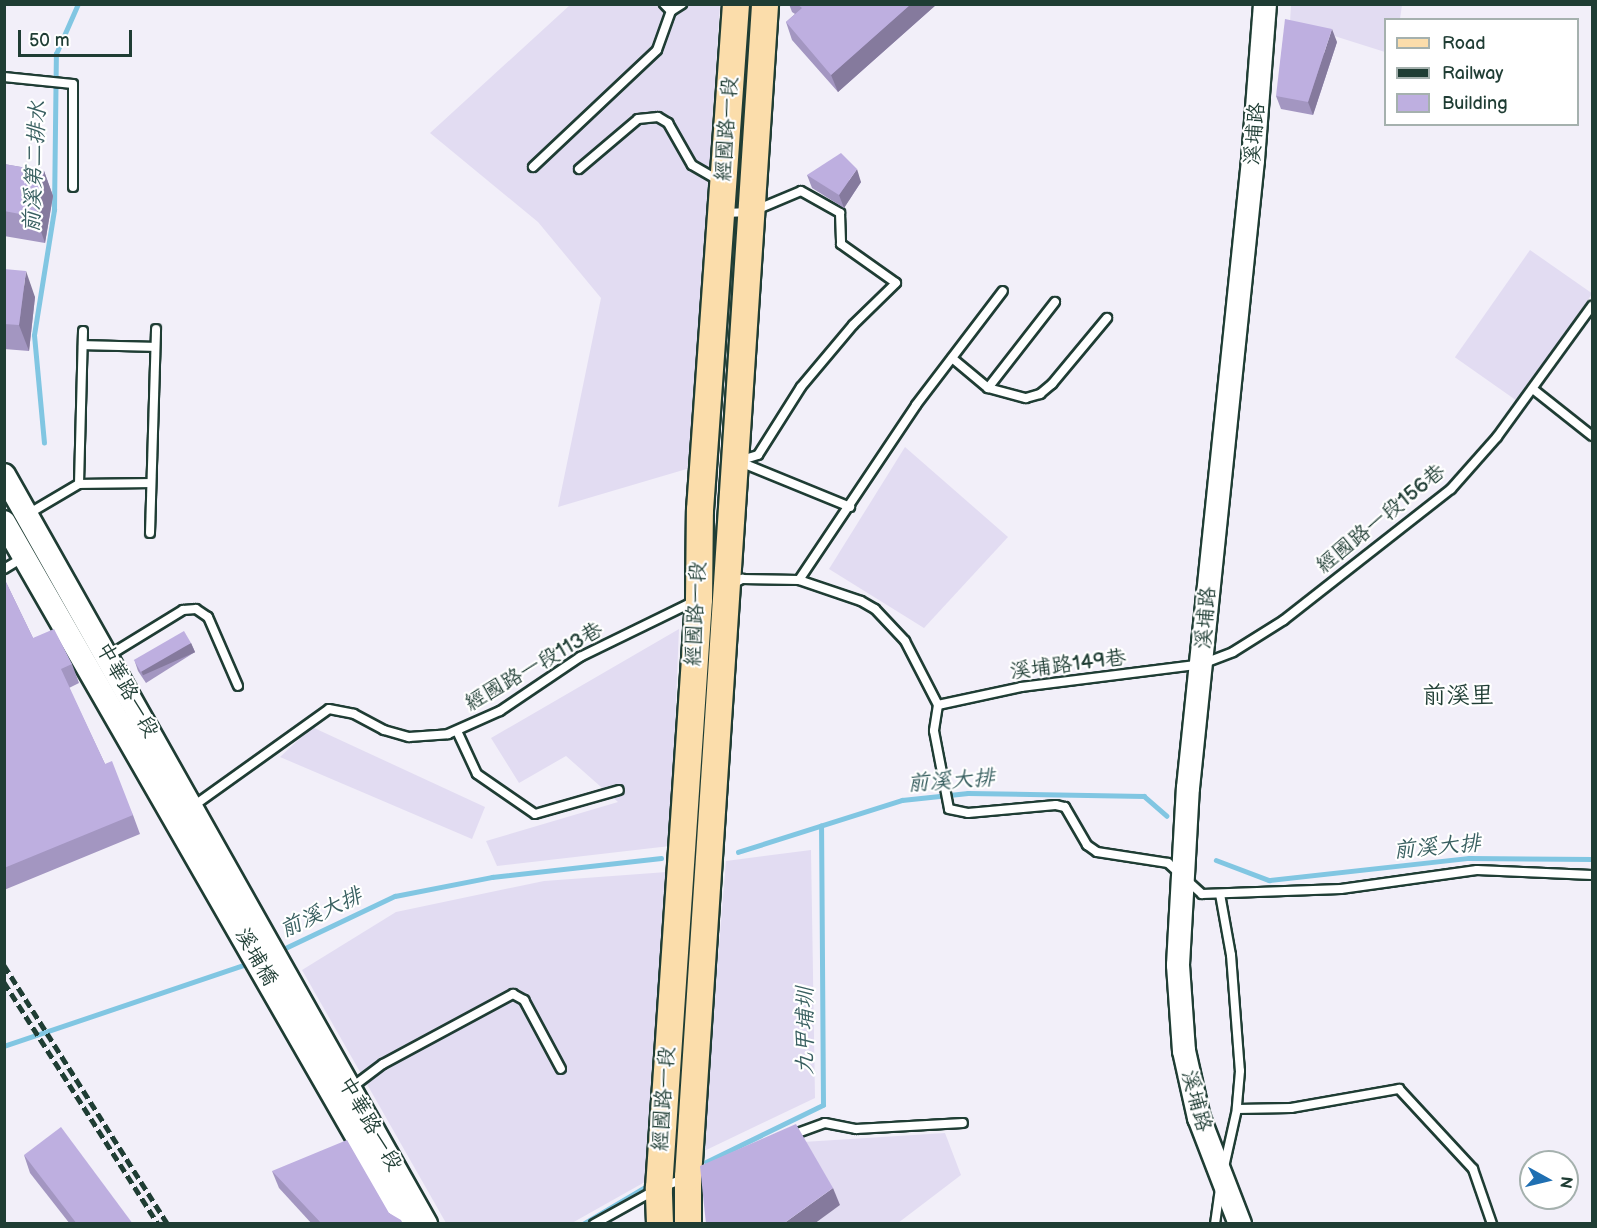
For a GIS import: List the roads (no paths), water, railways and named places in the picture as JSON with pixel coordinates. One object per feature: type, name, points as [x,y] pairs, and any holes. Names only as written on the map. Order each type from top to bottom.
[{"type":"main road","name":"經國路一段","points":[[688,1224],[693,1175],[712,593],[700,510],[736,4]]},
{"type":"main road","name":"經國路一段","points":[[660,1224],[659,1188],[712,593],[737,461],[765,4]]},
{"type":"street","name":"溪埔路","points":[[1240,1224],[1221,1181],[1199,1118],[1184,1052],[1178,965],[1183,878],[1265,4]]},
{"type":"street","name":"中華路一段","points":[[4,475],[108,657],[185,812],[238,910]]},
{"type":"street","name":"中華路一段","points":[[6,524],[185,812]]},
{"type":"street","name":"溪埔橋","points":[[238,910],[288,997]]},
{"type":"street","name":"中華路一段","points":[[288,997],[342,1093],[407,1224]]},
{"type":"street","name":"中華路一段","points":[[342,1093],[426,1224]]},
{"type":"lane","points":[[664,4],[671,11]]},
{"type":"lane","points":[[533,167],[657,50],[671,11],[682,4]]},
{"type":"lane","points":[[4,77],[74,84],[73,187]]},
{"type":"lane","points":[[579,169],[638,119],[658,117],[668,123],[692,165],[723,183]]},
{"type":"lane","points":[[721,213],[751,212],[801,191],[840,213],[841,244],[896,283],[853,325],[801,387],[758,455],[737,461]]},
{"type":"lane","points":[[799,580],[850,507],[916,405],[1003,291]]},
{"type":"lane","points":[[988,388],[1055,302]]},
{"type":"lane","name":"經國路一段156巷","points":[[1203,664],[1233,652],[1284,620],[1451,489],[1497,438],[1593,306]]},
{"type":"lane","points":[[952,358],[988,388],[1014,397],[1041,394],[1107,318]]},
{"type":"lane","points":[[150,533],[156,329]]},
{"type":"lane","points":[[79,484],[82,331]]},
{"type":"lane","points":[[83,345],[155,347]]},
{"type":"lane","points":[[1533,389],[1593,436]]},
{"type":"lane","points":[[737,461],[850,507]]},
{"type":"lane","points":[[6,524],[79,484],[150,483]]},
{"type":"lane","points":[[4,569],[44,543]]},
{"type":"lane","points":[[712,593],[742,579],[799,580],[875,609],[915,655],[938,705],[934,730],[945,804],[949,809],[968,813],[1056,805],[1065,807],[1087,845],[1097,852],[1168,863],[1203,894],[1341,889],[1477,870],[1593,875]]},
{"type":"lane","name":"經國路一段113巷","points":[[185,812],[329,709],[345,711],[409,737],[435,737],[457,731],[500,711],[580,657],[712,593]]},
{"type":"lane","points":[[108,657],[183,610],[195,609],[208,617],[238,686]]},
{"type":"lane","name":"溪埔路149巷","points":[[938,705],[1021,687],[1203,664]]},
{"type":"lane","points":[[457,731],[477,774],[535,814],[619,790]]},
{"type":"lane","points":[[1215,1224],[1221,1181],[1237,1109],[1237,1030],[1231,955],[1220,894]]},
{"type":"lane","points":[[342,1093],[412,1048],[505,998],[519,995],[561,1069]]},
{"type":"lane","points":[[1237,1109],[1291,1108],[1398,1089],[1473,1169],[1492,1224]]},
{"type":"lane","points":[[783,1138],[825,1123],[856,1128],[963,1123]]},
{"type":"lane","points":[[594,1224],[659,1188],[693,1175]]},
{"type":"waterway","name":"前溪第二排水","points":[[44,443],[34,335],[54,210],[56,54],[78,4]]},
{"type":"waterway","name":"前溪大排","points":[[738,852],[902,800],[968,793],[1144,796],[1167,816]]},
{"type":"waterway","name":"九甲埔圳","points":[[706,1162],[823,1105],[821,826]]},
{"type":"waterway","name":"前溪大排","points":[[279,951],[395,896],[492,877],[661,858]]},
{"type":"waterway","name":"前溪大排","points":[[1216,860],[1269,880],[1469,858],[1592,859]]},
{"type":"waterway","name":"前溪大排","points":[[4,1046],[249,963]]},
{"type":"waterway","name":"九甲埔圳","points":[[583,1224],[647,1186]]},
{"type":"railway","points":[[4,965],[168,1224]]},
{"type":"railway","points":[[4,982],[158,1224]]},
{"type":"district","name":"前溪里","points":[[1458,696]]}]
